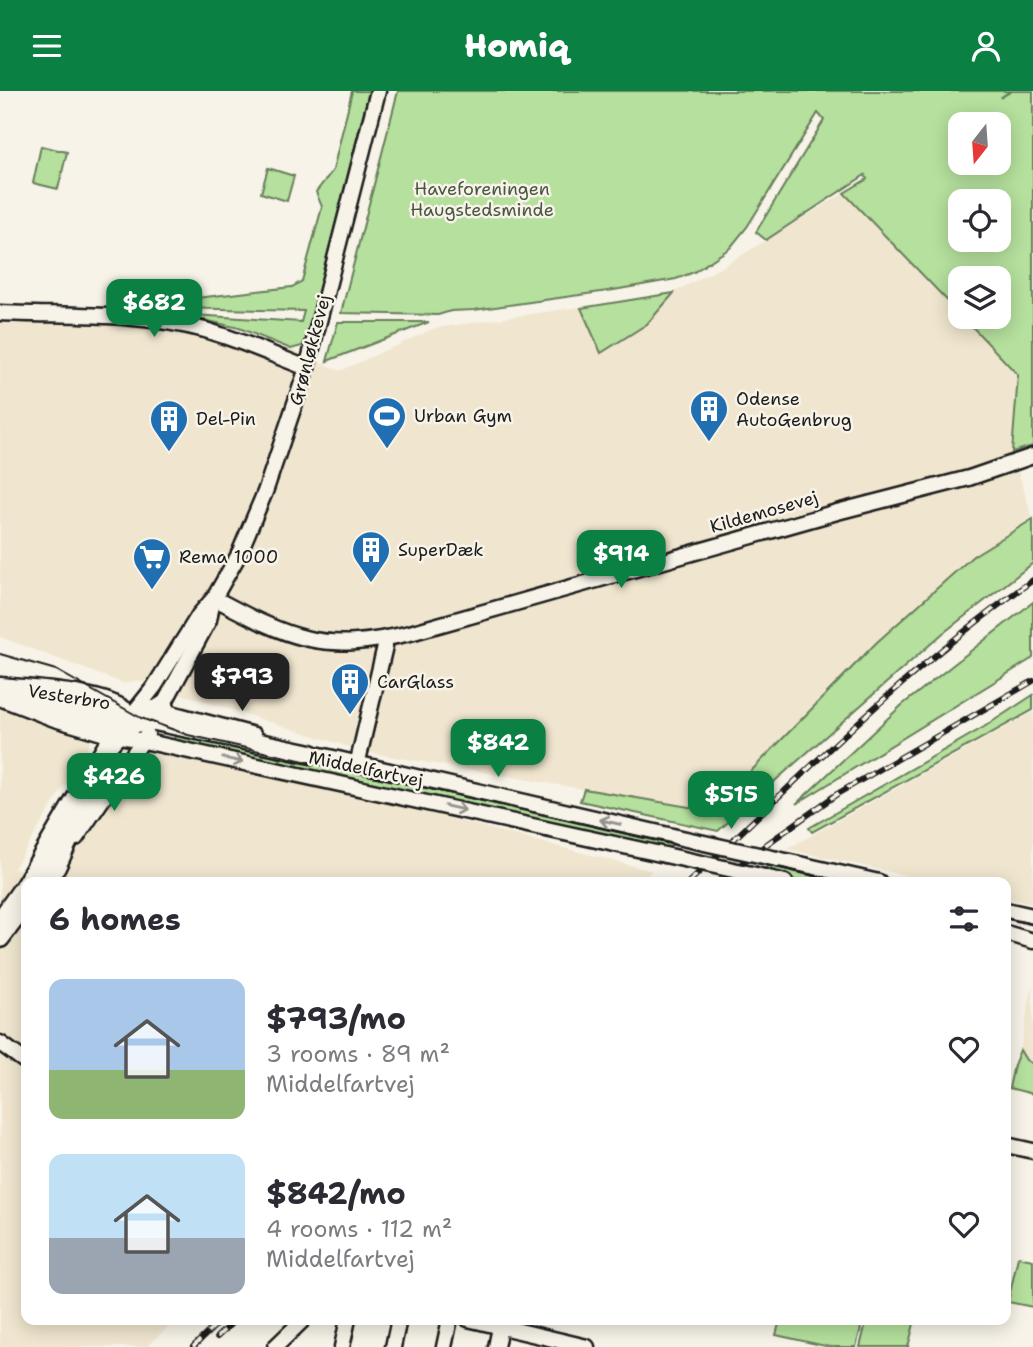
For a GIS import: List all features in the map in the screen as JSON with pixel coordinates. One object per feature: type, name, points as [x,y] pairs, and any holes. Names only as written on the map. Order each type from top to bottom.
[{"type":"main road","name":"Vesterbro","points":[[0,691],[55,717],[143,720],[311,754]]},
{"type":"main road","name":"Vesterbro","points":[[0,691],[64,693],[113,703],[143,720]]},
{"type":"main road","points":[[47,877],[56,867],[82,807],[143,720]]},
{"type":"main road","name":"Grønløkkevej","points":[[30,877],[88,777],[143,720]]},
{"type":"main road","name":"Grønløkkevej","points":[[0,921],[21,891]]},
{"type":"main road","points":[[0,938],[21,910]]},
{"type":"street","name":"Grønløkkevej","points":[[143,720],[154,687],[199,615],[214,598],[238,556],[265,492],[307,367],[378,91]]},
{"type":"street","points":[[0,313],[129,318],[184,326],[206,331],[307,367]]},
{"type":"street","name":"Kildemosevej","points":[[214,598],[256,621],[309,640],[338,643],[384,639],[969,478],[1033,456]]},
{"type":"street","name":"Grønløkkevej","points":[[143,720],[209,620],[214,598]]},
{"type":"street","points":[[357,765],[384,651],[384,639]]},
{"type":"street","name":"Middelfartvej","points":[[143,720],[166,745],[761,877]]},
{"type":"street","name":"Middelfartvej","points":[[311,754],[857,877]]},
{"type":"street","points":[[1011,911],[1033,916]]},
{"type":"street","points":[[1011,934],[1030,939]]},
{"type":"street","points":[[0,1043],[21,1058]]},
{"type":"street","points":[[1011,1146],[1033,1151]]},
{"type":"street","points":[[275,1347],[298,1325]]},
{"type":"street","points":[[342,1347],[347,1325]]},
{"type":"street","points":[[393,1347],[398,1325]]},
{"type":"street","points":[[444,1347],[449,1325]]},
{"type":"street","points":[[492,1325],[549,1343],[587,1347]]},
{"type":"street","points":[[496,1347],[500,1327]]},
{"type":"shaded area","points":[[844,193],[948,302],[948,329],[974,329],[1018,375],[1012,452],[1032,517],[973,556],[876,643],[711,811],[365,752],[137,680],[125,684],[0,637],[0,303],[132,309],[295,351],[340,371],[435,328],[670,294],[722,267]]},
{"type":"shaded area","points":[[0,709],[94,736],[14,869],[60,875],[145,751],[415,809],[652,871],[645,877],[21,877],[21,1325],[170,1325],[146,1347],[0,1347]]},
{"type":"shaded area","points":[[1033,712],[1033,904],[1011,899],[1011,877],[913,877],[787,849]]},
{"type":"shaded area","points":[[1033,983],[1033,1064],[1026,1060],[1020,1050]]},
{"type":"green space","points":[[352,91],[369,91],[306,340],[302,346],[291,349],[239,328],[178,314],[301,322],[304,311],[177,308],[179,300],[292,287],[302,281],[322,207],[316,192],[333,170]]},
{"type":"green space","name":"Haveforeningen Haugstedsminde","points":[[398,91],[1010,91],[1000,98],[1012,91],[1033,91],[1033,446],[1012,452],[1018,375],[974,329],[1011,329],[1011,266],[948,266],[948,301],[844,193],[867,179],[865,175],[766,240],[756,232],[824,120],[818,113],[747,227],[730,248],[694,272],[676,279],[608,291],[451,311],[438,315],[341,313]]},
{"type":"green space","points":[[41,146],[67,152],[58,189],[33,183]]},
{"type":"green space","points":[[268,168],[294,176],[287,201],[261,193]]},
{"type":"green space","points":[[674,293],[647,324],[601,353],[581,308]]},
{"type":"green space","points":[[338,322],[429,322],[327,361]]},
{"type":"green space","points":[[1033,519],[1033,563],[942,634],[718,831],[580,801],[584,789],[712,811],[876,643],[973,556]]},
{"type":"green space","points":[[1033,602],[1033,658],[796,804],[902,705]]},
{"type":"green space","points":[[1033,695],[1033,710],[812,832],[809,828],[984,727]]},
{"type":"green space","points":[[181,729],[674,840],[667,852],[172,741]]},
{"type":"green space","points":[[773,862],[840,877],[782,877],[760,872]]},
{"type":"green space","points":[[1020,1050],[1026,1060],[1033,1064],[1033,1094],[1011,1088],[1014,1065]]},
{"type":"green space","points":[[1018,1257],[1033,1260],[1033,1307],[1011,1303],[1011,1288]]},
{"type":"green space","points":[[778,1325],[862,1325],[856,1347],[830,1347],[776,1335]]},
{"type":"green space","points":[[866,1325],[914,1325],[908,1347],[860,1347]]},
{"type":"tram line","points":[[0,654],[56,670],[141,718],[188,735],[823,877]]},
{"type":"tram line","points":[[1011,919],[1033,924]]},
{"type":"railway","points":[[694,877],[898,687],[1033,580]]},
{"type":"railway","points":[[724,877],[837,794],[1033,681]]},
{"type":"railway","points":[[193,1347],[216,1325]]},
{"type":"railway","points":[[217,1337],[230,1325]]},
{"type":"place","name":"Odense AutoGenbrug","points":[[709,443]]},
{"type":"place","name":"Urban Gym","points":[[387,450]]},
{"type":"place","name":"Del-Pin","points":[[169,453]]},
{"type":"place","name":"SuperDæk","points":[[371,584]]},
{"type":"place","name":"Rema 1000","points":[[152,591]]},
{"type":"place","name":"CarGlass","points":[[350,716]]}]
